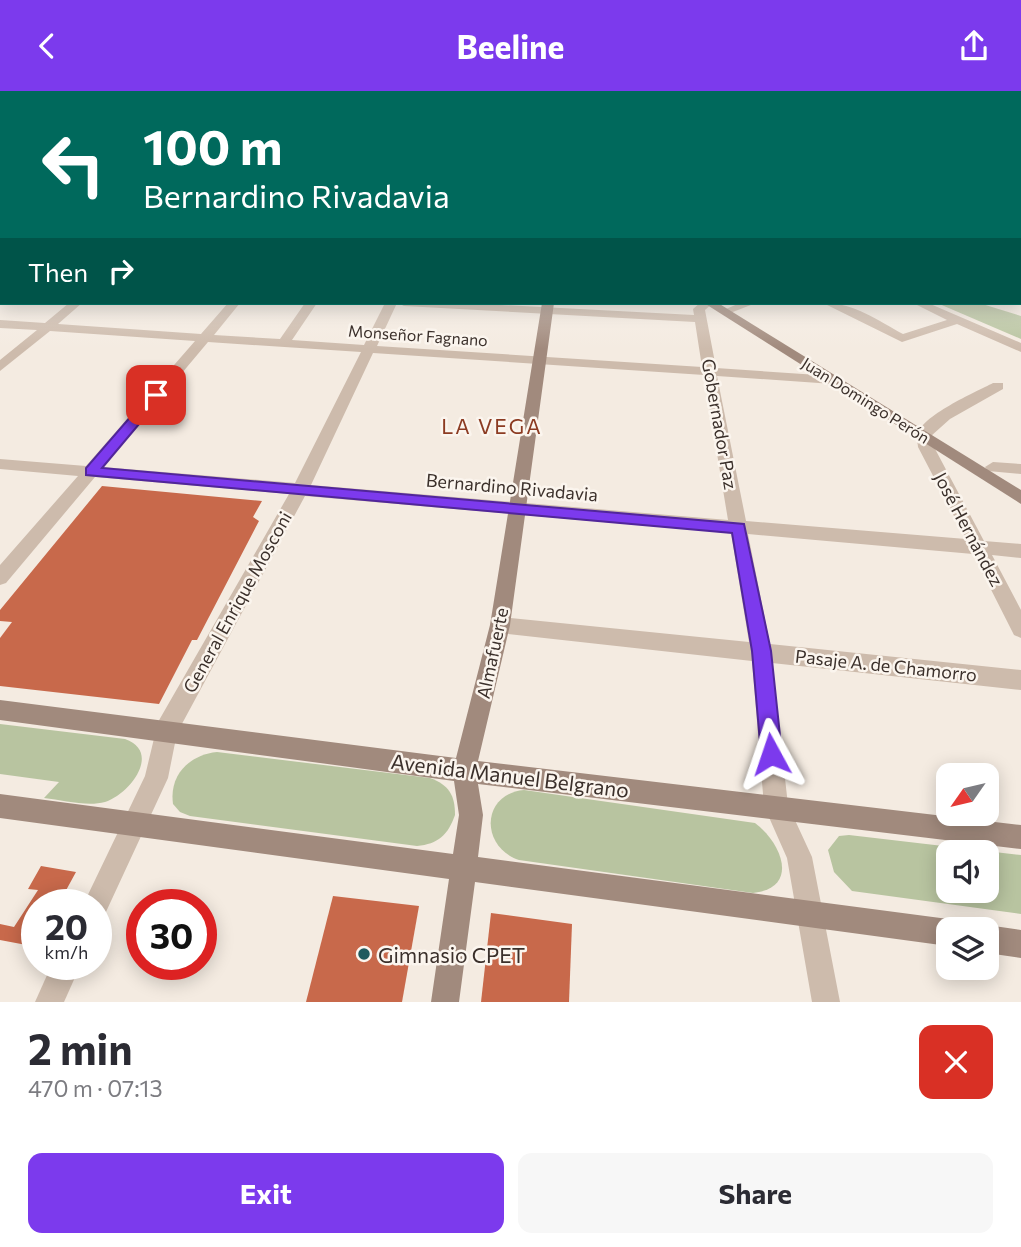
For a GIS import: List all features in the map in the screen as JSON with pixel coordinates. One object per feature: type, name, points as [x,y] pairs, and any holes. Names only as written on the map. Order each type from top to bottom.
[{"type":"main road","name":"Almafuerte","points":[[444,1002],[471,815],[464,771],[500,625],[548,307]]},
{"type":"main road","name":"Juan Domingo Perón","points":[[717,308],[833,380],[1020,483]]},
{"type":"main road","name":"Juan Domingo Perón","points":[[717,308],[925,432],[993,467]]},
{"type":"main road","name":"Avenida Manuel Belgrano","points":[[0,710],[464,771],[1021,837]]},
{"type":"main road","points":[[0,806],[936,931]]},
{"type":"main road","points":[[999,941],[1021,944]]},
{"type":"street","points":[[0,367],[74,305]]},
{"type":"street","points":[[0,578],[232,305]]},
{"type":"street","points":[[284,343],[310,305]]},
{"type":"street","name":"General Enrique Mosconi","points":[[104,889],[156,778],[166,730],[300,490],[390,305]]},
{"type":"street","points":[[476,305],[717,308],[737,305]]},
{"type":"street","points":[[835,305],[851,310],[902,338],[957,320]]},
{"type":"street","points":[[923,305],[1021,348]]},
{"type":"street","name":"Gobernador Paz","points":[[717,308],[710,372],[761,651],[776,806],[799,857],[826,1002]]},
{"type":"street","name":"Monseñor Fagnano","points":[[0,324],[833,380]]},
{"type":"street","points":[[925,432],[998,386]]},
{"type":"street","name":"José Hernández","points":[[925,432],[978,547],[1021,629]]},
{"type":"street","name":"Bernardino Rivadavia","points":[[0,464],[1021,551]]},
{"type":"street","points":[[993,467],[1020,483]]},
{"type":"street","name":"Pasaje A. de Chamorro","points":[[500,625],[1021,680]]},
{"type":"street","points":[[49,1002],[59,980]]},
{"type":"green space","points":[[942,305],[985,305],[1021,316],[1021,339]]},
{"type":"green space","points":[[0,724],[125,739],[136,745],[141,753],[142,763],[124,791],[105,802],[83,803],[44,798],[59,782],[0,774]]},
{"type":"green space","points":[[217,752],[430,778],[450,792],[455,815],[441,837],[431,843],[417,846],[190,816],[180,812],[173,804],[174,784],[178,776],[183,768],[198,757]]},
{"type":"green space","points":[[524,790],[755,823],[773,842],[779,853],[781,874],[777,883],[753,893],[519,860],[497,844],[491,822],[493,810],[500,801],[510,794]]},
{"type":"green space","points":[[849,835],[936,845],[936,902],[852,891],[834,872],[828,850],[839,836]]},
{"type":"green space","points":[[999,852],[1021,855],[1021,914],[940,903],[999,903]]},
{"type":"building","points":[[102,486],[262,501],[253,517],[259,521],[197,640],[192,640],[159,704],[0,686],[0,638],[12,622],[0,621],[0,610]]},
{"type":"building","points":[[41,866],[76,872],[67,889],[28,889]]},
{"type":"building","name":"Gimnasio CPET","points":[[333,896],[419,906],[402,1002],[306,1002]]},
{"type":"building","points":[[491,913],[572,924],[569,1002],[481,1002]]},
{"type":"building","points":[[21,916],[21,944],[0,940],[0,924],[14,927]]},
{"type":"place","name":"Gimnasio CPET","points":[[364,954]]},
{"type":"district","name":"LA VEGA","points":[[492,425]]},
{"type":"route","points":[[156,395],[91,472],[739,528],[761,651],[771,754]]}]
